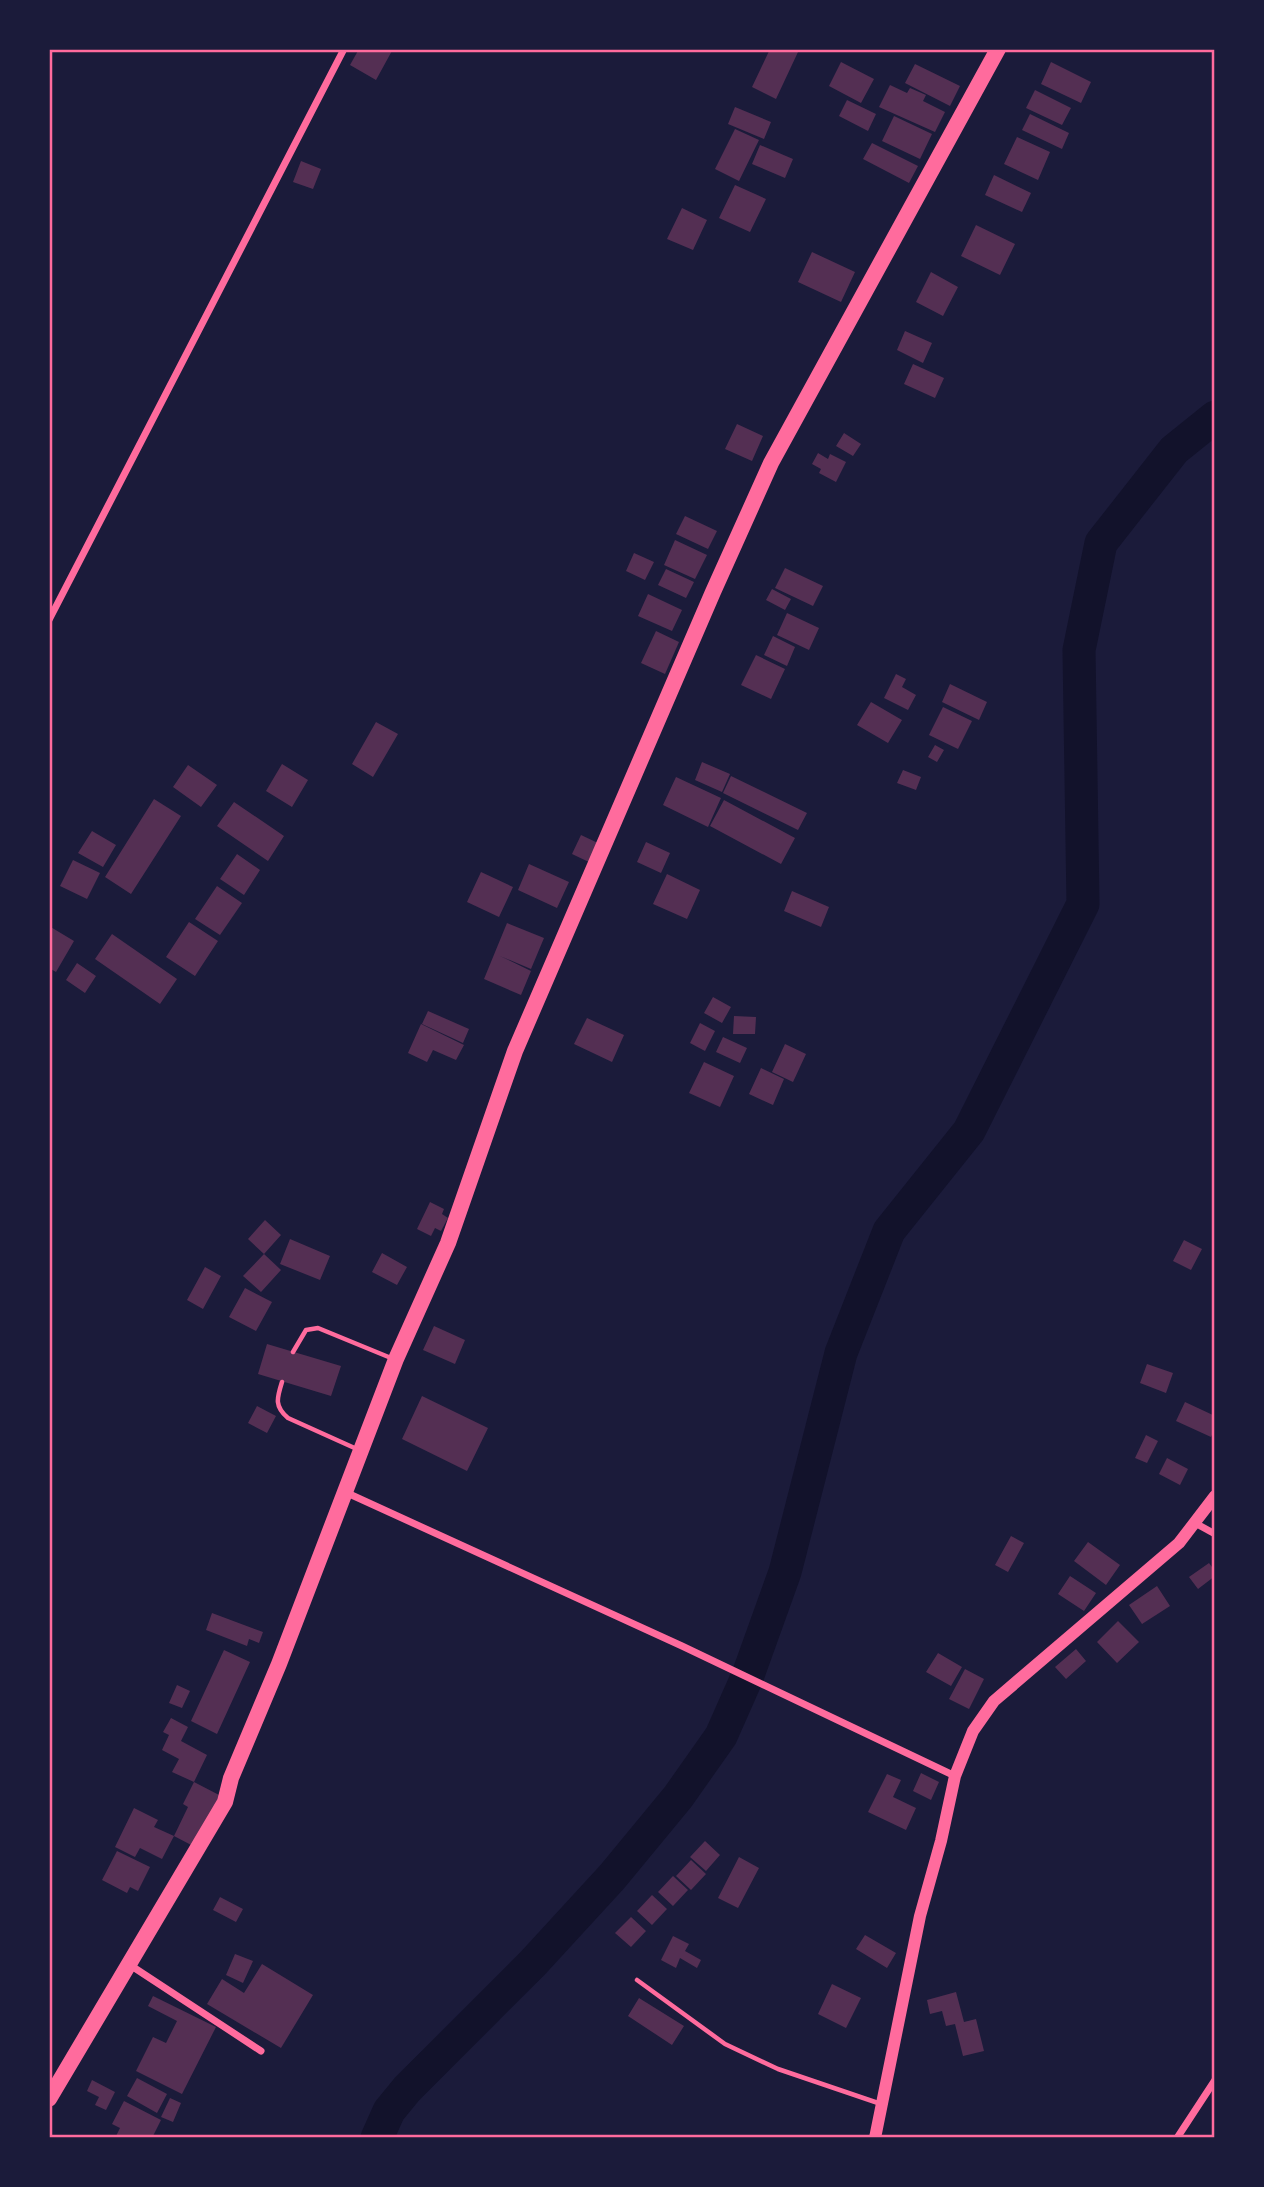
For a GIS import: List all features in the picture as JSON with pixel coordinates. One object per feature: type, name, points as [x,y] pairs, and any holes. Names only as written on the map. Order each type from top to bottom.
[{"type":"highway","points":[[49,2099],[225,1802],[231,1778],[279,1664],[396,1359],[448,1243],[515,1051],[708,603],[766,475],[998,49]]},
{"type":"street","points":[[49,620],[344,49]]},
{"type":"street","points":[[345,1492],[682,1646],[955,1776]]},
{"type":"street","points":[[874,2138],[920,1916],[941,1841],[955,1776],[973,1731],[994,1701],[1179,1543],[1215,1496]]},
{"type":"street","points":[[1195,1523],[1215,1534]]},
{"type":"street","points":[[130,1964],[261,2051]]},
{"type":"street","points":[[1177,2138],[1215,2080]]},
{"type":"lane","points":[[293,1352],[306,1330],[318,1328],[396,1359]]},
{"type":"lane","points":[[282,1382],[277,1400],[282,1413],[360,1451]]},
{"type":"lane","points":[[637,1980],[725,2044],[778,2069],[882,2104]]},
{"type":"building","points":[[359,49],[393,49],[376,80],[350,65]]},
{"type":"building","points":[[770,49],[791,49],[798,52],[776,99],[752,87]]},
{"type":"building","points":[[841,62],[874,79],[861,103],[829,86]]},
{"type":"building","points":[[1051,62],[1091,82],[1081,103],[1041,84]]},
{"type":"building","points":[[915,64],[960,86],[950,106],[905,83]]},
{"type":"building","points":[[890,85],[907,93],[910,88],[926,95],[923,101],[945,112],[935,132],[879,107]]},
{"type":"building","points":[[1035,90],[1071,108],[1062,125],[1026,108]]},
{"type":"building","points":[[847,100],[876,114],[868,131],[839,116]]},
{"type":"building","points":[[735,107],[771,122],[764,139],[728,124]]},
{"type":"building","points":[[1030,114],[1069,133],[1062,149],[1022,130]]},
{"type":"building","points":[[894,116],[932,134],[920,159],[882,141]]},
{"type":"building","points":[[735,129],[759,140],[739,181],[715,169]]},
{"type":"building","points":[[1017,137],[1050,152],[1038,180],[1004,164]]},
{"type":"building","points":[[872,143],[918,166],[909,183],[863,159]]},
{"type":"building","points":[[760,145],[793,159],[785,178],[752,164]]},
{"type":"building","points":[[301,161],[321,169],[313,189],[293,182]]},
{"type":"building","points":[[994,175],[1031,193],[1022,212],[985,195]]},
{"type":"building","points":[[735,185],[766,199],[750,232],[719,218]]},
{"type":"building","points":[[682,208],[707,220],[693,250],[667,239]]},
{"type":"building","points":[[976,225],[1015,244],[1000,275],[961,256]]},
{"type":"building","points":[[812,252],[855,272],[841,302],[798,282]]},
{"type":"building","points":[[931,272],[958,287],[943,316],[916,302]]},
{"type":"building","points":[[905,331],[932,343],[923,363],[897,350]]},
{"type":"building","points":[[913,364],[944,378],[935,398],[904,384]]},
{"type":"building","points":[[737,424],[763,436],[752,461],[725,449]]},
{"type":"building","points":[[844,433],[861,444],[853,456],[836,446]]},
{"type":"building","points":[[818,453],[828,459],[830,454],[846,462],[836,482],[819,473],[821,469],[812,464]]},
{"type":"building","points":[[685,516],[717,531],[708,549],[676,534]]},
{"type":"building","points":[[675,540],[707,555],[695,579],[664,565]]},
{"type":"building","points":[[634,553],[654,562],[645,580],[626,571]]},
{"type":"building","points":[[785,568],[823,586],[813,606],[775,588]]},
{"type":"building","points":[[666,569],[694,582],[686,598],[658,585]]},
{"type":"building","points":[[772,589],[791,599],[785,610],[766,600]]},
{"type":"building","points":[[648,594],[682,610],[672,631],[638,616]]},
{"type":"building","points":[[787,613],[819,628],[809,650],[777,635]]},
{"type":"building","points":[[656,631],[679,642],[665,674],[641,663]]},
{"type":"building","points":[[773,636],[795,647],[787,666],[764,655]]},
{"type":"building","points":[[756,655],[785,669],[771,699],[741,685]]},
{"type":"building","points":[[896,674],[906,679],[902,687],[916,695],[908,710],[884,698]]},
{"type":"building","points":[[950,684],[987,702],[979,720],[942,702]]},
{"type":"building","points":[[871,702],[902,720],[888,743],[857,725]]},
{"type":"building","points":[[943,707],[972,721],[958,749],[929,735]]},
{"type":"building","points":[[376,722],[398,734],[373,777],[352,764]]},
{"type":"building","points":[[935,745],[944,750],[937,762],[928,757]]},
{"type":"building","points":[[702,762],[730,774],[722,792],[695,780]]},
{"type":"building","points":[[282,764],[308,780],[292,807],[266,791]]},
{"type":"building","points":[[188,765],[217,785],[201,807],[173,787]]},
{"type":"building","points":[[903,770],[921,777],[916,790],[897,783]]},
{"type":"building","points":[[731,776],[807,813],[798,830],[723,793]]},
{"type":"building","points":[[676,777],[721,798],[708,827],[663,805]]},
{"type":"building","points":[[154,799],[181,816],[131,894],[105,877]]},
{"type":"building","points":[[724,800],[795,838],[781,864],[710,826]]},
{"type":"building","points":[[234,802],[284,836],[268,861],[217,826]]},
{"type":"building","points":[[92,831],[116,845],[103,867],[78,853]]},
{"type":"building","points":[[581,835],[600,844],[591,863],[572,854]]},
{"type":"building","points":[[646,842],[670,853],[661,873],[637,862]]},
{"type":"building","points":[[237,854],[260,870],[244,895],[220,879]]},
{"type":"building","points":[[73,860],[100,873],[87,899],[60,886]]},
{"type":"building","points":[[529,864],[569,882],[557,908],[518,890]]},
{"type":"building","points":[[481,872],[513,887],[499,917],[467,902]]},
{"type":"building","points":[[667,874],[700,890],[687,919],[653,904]]},
{"type":"building","points":[[217,886],[242,903],[220,935],[195,919]]},
{"type":"building","points":[[792,891],[829,907],[821,927],[784,911]]},
{"type":"building","points":[[189,922],[218,941],[195,976],[166,957]]},
{"type":"building","points":[[507,923],[544,938],[531,969],[500,956],[531,971],[521,995],[484,979]]},
{"type":"building","points":[[49,926],[74,941],[56,972],[49,968]]},
{"type":"building","points":[[112,934],[177,979],[160,1004],[95,959]]},
{"type":"building","points":[[77,963],[96,976],[85,993],[66,980]]},
{"type":"building","points":[[713,997],[731,1007],[722,1023],[704,1013]]},
{"type":"building","points":[[428,1011],[469,1029],[463,1043],[422,1024]]},
{"type":"building","points":[[734,1016],[756,1017],[755,1034],[733,1034]]},
{"type":"building","points":[[587,1018],[624,1035],[612,1062],[574,1044]]},
{"type":"building","points":[[700,1023],[715,1031],[705,1051],[690,1043]]},
{"type":"building","points":[[421,1024],[464,1045],[456,1060],[433,1050],[427,1062],[408,1053]]},
{"type":"building","points":[[723,1037],[747,1048],[740,1063],[716,1052]]},
{"type":"building","points":[[785,1044],[806,1054],[793,1082],[772,1072]]},
{"type":"building","points":[[704,1062],[734,1076],[720,1107],[689,1093]]},
{"type":"building","points":[[761,1068],[784,1079],[773,1105],[749,1094]]},
{"type":"building","points":[[430,1202],[444,1209],[442,1214],[448,1218],[441,1231],[435,1228],[431,1236],[417,1229]]},
{"type":"building","points":[[265,1220],[281,1235],[264,1254],[248,1239]]},
{"type":"building","points":[[290,1239],[330,1256],[320,1280],[280,1264]]},
{"type":"building","points":[[1184,1240],[1202,1249],[1191,1270],[1173,1261]]},
{"type":"building","points":[[382,1253],[407,1267],[397,1285],[372,1272]]},
{"type":"building","points":[[264,1254],[281,1270],[261,1292],[243,1276]]},
{"type":"building","points":[[205,1267],[221,1276],[203,1309],[187,1300]]},
{"type":"building","points":[[245,1288],[272,1302],[256,1331],[229,1317]]},
{"type":"building","points":[[434,1326],[465,1340],[455,1364],[423,1350]]},
{"type":"building","points":[[267,1344],[341,1366],[331,1396],[258,1374]]},
{"type":"building","points":[[1147,1364],[1173,1373],[1166,1393],[1140,1383]]},
{"type":"building","points":[[422,1396],[488,1428],[467,1471],[402,1439]]},
{"type":"building","points":[[1185,1402],[1215,1416],[1215,1428],[1211,1437],[1176,1421]]},
{"type":"building","points":[[257,1406],[276,1416],[267,1433],[248,1423]]},
{"type":"building","points":[[1146,1435],[1158,1441],[1147,1463],[1135,1458]]},
{"type":"building","points":[[1167,1458],[1188,1469],[1180,1485],[1159,1474]]},
{"type":"building","points":[[1011,1536],[1024,1543],[1008,1572],[995,1565]]},
{"type":"building","points":[[1088,1542],[1120,1565],[1106,1585],[1074,1561]]},
{"type":"building","points":[[1209,1563],[1215,1576],[1198,1589],[1189,1577]]},
{"type":"building","points":[[1070,1576],[1096,1593],[1084,1611],[1058,1594]]},
{"type":"building","points":[[1157,1586],[1170,1606],[1142,1624],[1129,1605]]},
{"type":"building","points":[[212,1613],[263,1632],[259,1643],[249,1639],[247,1646],[206,1630]]},
{"type":"building","points":[[1118,1621],[1139,1642],[1117,1663],[1097,1642]]},
{"type":"building","points":[[1076,1649],[1086,1661],[1066,1679],[1055,1667]]},
{"type":"building","points":[[224,1650],[250,1662],[217,1734],[191,1721]]},
{"type":"building","points":[[938,1653],[962,1667],[951,1686],[926,1672]]},
{"type":"building","points":[[965,1669],[984,1679],[969,1709],[949,1699]]},
{"type":"building","points":[[177,1685],[190,1691],[182,1708],[169,1703]]},
{"type":"building","points":[[171,1718],[188,1727],[181,1741],[207,1755],[194,1782],[172,1772],[179,1759],[162,1750],[169,1735],[163,1732]]},
{"type":"building","points":[[921,1773],[939,1782],[931,1800],[913,1791]]},
{"type":"building","points":[[887,1774],[901,1780],[893,1797],[916,1808],[906,1830],[868,1812]]},
{"type":"building","points":[[194,1782],[221,1796],[195,1847],[174,1836],[188,1807],[183,1804]]},
{"type":"building","points":[[134,1808],[158,1820],[154,1827],[174,1836],[162,1859],[140,1848],[135,1857],[115,1847]]},
{"type":"building","points":[[705,1841],[720,1855],[706,1871],[690,1857]]},
{"type":"building","points":[[117,1851],[150,1867],[138,1891],[130,1887],[127,1893],[102,1880]]},
{"type":"building","points":[[739,1857],[759,1868],[738,1908],[718,1898]]},
{"type":"building","points":[[691,1860],[706,1874],[691,1890],[676,1876]]},
{"type":"building","points":[[673,1876],[688,1890],[673,1906],[658,1892]]},
{"type":"building","points":[[652,1895],[667,1909],[652,1925],[637,1911]]},
{"type":"building","points":[[220,1897],[243,1909],[236,1922],[213,1910]]},
{"type":"building","points":[[631,1917],[646,1931],[631,1947],[615,1933]]},
{"type":"building","points":[[865,1935],[896,1953],[887,1968],[856,1949]]},
{"type":"building","points":[[673,1936],[689,1944],[685,1951],[701,1960],[697,1968],[680,1958],[676,1968],[661,1960]]},
{"type":"building","points":[[235,1954],[253,1961],[243,1983],[226,1975]]},
{"type":"building","points":[[262,1964],[313,1995],[281,2048],[207,2004],[222,1979],[244,1993]]},
{"type":"building","points":[[832,1984],[861,1998],[846,2028],[818,2014]]},
{"type":"building","points":[[956,1992],[964,2022],[976,2019],[984,2051],[963,2056],[955,2024],[946,2026],[942,2011],[930,2014],[927,2000]]},
{"type":"building","points":[[153,1996],[216,2027],[182,2094],[136,2071],[153,2037],[166,2043],[177,2021],[148,2006]]},
{"type":"building","points":[[639,1998],[684,2026],[672,2045],[628,2016]]},
{"type":"building","points":[[137,2078],[167,2094],[157,2113],[127,2096]]},
{"type":"building","points":[[92,2080],[115,2092],[106,2110],[95,2105],[99,2097],[87,2091]]},
{"type":"building","points":[[170,2098],[181,2103],[173,2122],[161,2117]]},
{"type":"building","points":[[124,2101],[161,2120],[152,2138],[115,2138],[120,2128],[112,2124]]},
{"type":"waterway","points":[[377,2138],[389,2111],[407,2089],[533,1963],[612,1877],[678,1797],[721,1736],[748,1675],[785,1572],[841,1353],[889,1231],[969,1131],[1083,904],[1079,650],[1101,543],[1174,450],[1215,417]]}]
